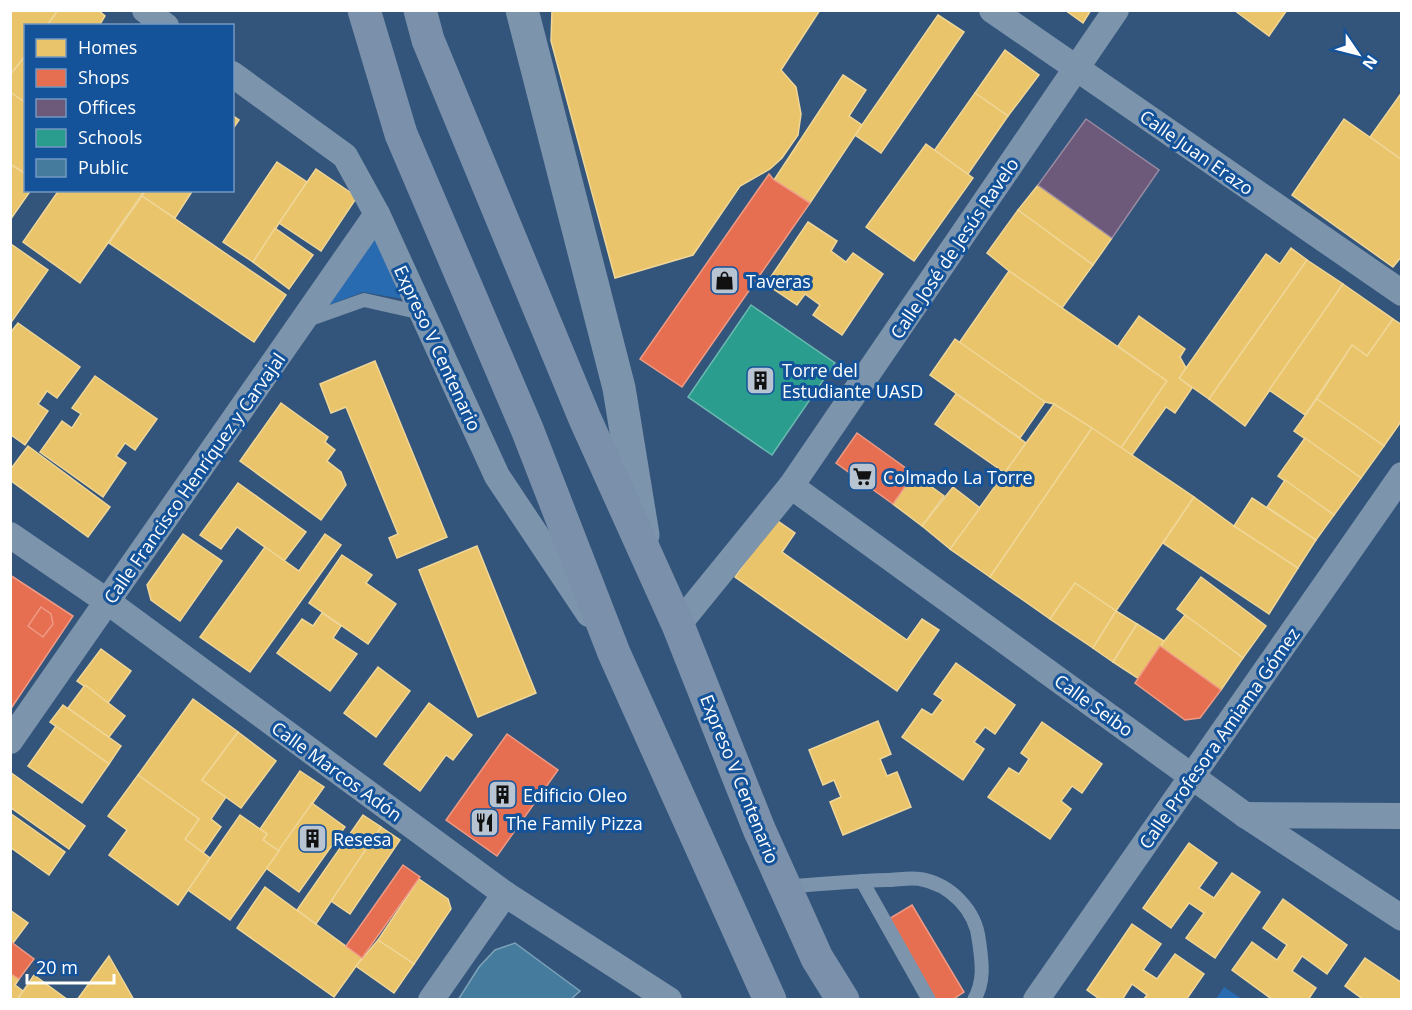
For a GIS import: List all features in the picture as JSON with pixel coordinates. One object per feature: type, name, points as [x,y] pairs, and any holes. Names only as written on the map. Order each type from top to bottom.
[{"type":"main road","name":"Expreso V Centenario","points":[[364,10],[401,134],[527,429],[614,652],[770,999]]},
{"type":"main road","name":"Expreso V Centenario","points":[[420,10],[428,40],[585,419],[678,625],[759,830],[818,958],[843,999]]},
{"type":"street","points":[[145,10],[163,24]]},
{"type":"street","name":"Expreso V Centenario","points":[[522,10],[619,388],[646,555]]},
{"type":"street","name":"Calle Juan Erazo","points":[[992,10],[1401,293]]},
{"type":"street","name":"Calle José de Jesús Ravelo","points":[[678,625],[791,486],[1116,10]]},
{"type":"street","name":"Expreso V Centenario","points":[[234,75],[345,156],[377,214],[497,476],[614,652]]},
{"type":"street","name":"Calle Francisco Henríquez y Carvajal","points":[[10,741],[377,214]]},
{"type":"street","name":"Calle Profesora Amiama Gómez","points":[[1036,999],[1401,475]]},
{"type":"street","name":"Calle Seibo","points":[[791,486],[1245,815],[1401,918]]},
{"type":"street","name":"Calle Marcos Adón","points":[[10,534],[108,602],[505,894],[669,999]]},
{"type":"street","points":[[1245,815],[1401,816]]},
{"type":"street","points":[[432,999],[505,894]]},
{"type":"lane","points":[[300,323],[364,300],[422,313]]},
{"type":"lane","points":[[785,887],[919,879],[944,888],[967,906],[979,935],[982,966],[981,988],[974,999]]},
{"type":"lane","points":[[862,881],[929,999]]},
{"type":"shaded area","points":[[375,233],[403,299],[363,292],[321,308]]},
{"type":"shaded area","points":[[1224,987],[1242,999],[1216,999]]},
{"type":"building: Homes","points":[[10,10],[58,10],[48,24],[24,24],[24,58],[10,75]]},
{"type":"building: Homes","points":[[58,10],[98,10],[105,16],[100,24],[48,24]]},
{"type":"building: Homes","points":[[552,10],[820,10],[781,70],[796,87],[801,114],[798,135],[782,158],[770,169],[740,186],[693,255],[615,278],[551,41]]},
{"type":"building: Homes","points":[[1065,10],[1091,10],[1083,23]]},
{"type":"building: Homes","points":[[1234,10],[1287,10],[1269,36]]},
{"type":"building: Homes","points":[[938,15],[964,32],[881,153],[855,135]]},
{"type":"building: Homes","points":[[1005,50],[1039,75],[1008,116],[975,93]]},
{"type":"building: Homes","points":[[24,58],[24,102],[10,92],[10,75]]},
{"type":"building: Homes","points":[[843,75],[866,90],[849,116],[862,125],[810,203],[774,180]]},
{"type":"building: Homes","points":[[10,92],[24,102],[24,173],[10,164]]},
{"type":"building: Homes","points":[[1402,92],[1402,160],[1370,137]]},
{"type":"building: Homes","points":[[975,93],[1008,116],[968,174],[934,151]]},
{"type":"building: Homes","points":[[234,116],[239,120],[234,127]]},
{"type":"building: Homes","points":[[1344,119],[1402,160],[1402,256],[1393,267],[1292,195]]},
{"type":"building: Homes","points":[[926,144],[973,178],[914,261],[866,227]]},
{"type":"building: Homes","points":[[277,162],[307,182],[253,262],[223,242]]},
{"type":"building: Homes","points":[[10,164],[24,173],[24,192],[30,192],[10,220]]},
{"type":"building: Homes","points":[[316,169],[357,197],[321,251],[279,223]]},
{"type":"building: Homes","points":[[1038,185],[1112,238],[1093,265],[1018,210]]},
{"type":"building: Homes","points":[[58,192],[144,192],[80,283],[23,242]]},
{"type":"building: Homes","points":[[144,192],[192,192],[175,218],[142,196]]},
{"type":"building: Homes","points":[[142,196],[286,295],[254,342],[109,243]]},
{"type":"building: Homes","points":[[1018,210],[1093,265],[1062,308],[987,253]]},
{"type":"building: Homes","points":[[808,222],[837,241],[831,251],[846,262],[853,253],[883,274],[842,335],[813,315],[820,305],[805,294],[797,305],[766,284]]},
{"type":"building: Homes","points":[[275,228],[313,255],[289,289],[253,262]]},
{"type":"building: Homes","points":[[10,245],[48,270],[10,324]]},
{"type":"building: Homes","points":[[1291,248],[1307,260],[1209,399],[1179,378],[1266,254],[1280,264]]},
{"type":"building: Homes","points":[[1307,260],[1343,284],[1245,426],[1209,399]]},
{"type":"building: Homes","points":[[1009,271],[1167,381],[1121,448],[1054,404],[1045,402],[959,343]]},
{"type":"building: Homes","points":[[1343,284],[1393,319],[1367,356],[1352,345],[1305,415],[1269,390]]},
{"type":"building: Homes","points":[[1139,316],[1185,349],[1180,357],[1186,368],[1179,378],[1192,388],[1175,413],[1166,407],[1132,455],[1121,448],[1167,381],[1118,346]]},
{"type":"building: Homes","points":[[1393,319],[1402,325],[1402,420],[1384,446],[1317,399],[1352,345],[1367,356]]},
{"type":"building: Homes","points":[[18,323],[80,367],[57,398],[47,391],[38,404],[48,411],[25,445],[10,434],[10,333]]},
{"type":"building: Homes","points":[[955,339],[1045,402],[1020,438],[930,375]]},
{"type":"building: Homes","points":[[375,361],[447,537],[397,558],[389,538],[398,534],[346,407],[331,413],[320,384]]},
{"type":"building: Homes","points":[[95,376],[157,419],[135,450],[125,443],[116,456],[126,463],[103,497],[40,452],[62,421],[72,428],[81,414],[72,408]]},
{"type":"building: Homes","points":[[956,394],[1026,443],[1005,473],[935,424]]},
{"type":"building: Homes","points":[[1317,399],[1384,446],[1361,478],[1294,431]]},
{"type":"building: Homes","points":[[281,403],[328,437],[325,442],[335,450],[327,461],[341,472],[346,485],[321,520],[240,461]]},
{"type":"building: Homes","points":[[1054,404],[1092,428],[990,577],[950,549]]},
{"type":"building: Homes","points":[[1092,428],[1194,497],[1116,611],[1075,583],[1050,619],[990,577]]},
{"type":"building: Homes","points":[[1305,438],[1361,478],[1334,515],[1278,476]]},
{"type":"building: Homes","points":[[28,446],[110,507],[88,537],[10,480],[10,470]]},
{"type":"building: Homes","points":[[914,474],[944,496],[922,526],[893,504]]},
{"type":"building: Homes","points":[[1285,480],[1334,515],[1316,540],[1267,507]]},
{"type":"building: Homes","points":[[238,483],[306,532],[284,561],[237,527],[221,549],[200,535]]},
{"type":"building: Homes","points":[[953,487],[980,508],[950,549],[922,526]]},
{"type":"building: Homes","points":[[1194,497],[1298,568],[1269,614],[1163,543]]},
{"type":"building: Homes","points":[[1252,498],[1316,540],[1298,568],[1234,526]]},
{"type":"building: Homes","points":[[775,519],[795,533],[782,552],[907,640],[922,619],[939,630],[897,691],[735,577]]},
{"type":"building: Homes","points":[[183,534],[222,561],[180,621],[151,600],[147,585]]},
{"type":"building: Homes","points":[[325,534],[341,545],[250,672],[200,637],[265,547],[299,571]]},
{"type":"building: Homes","points":[[477,546],[536,693],[478,717],[419,570]]},
{"type":"building: Homes","points":[[342,555],[372,575],[366,583],[396,604],[368,644],[309,603]]},
{"type":"building: Homes","points":[[1201,577],[1266,626],[1243,658],[1177,609]]},
{"type":"building: Homes","points":[[1075,583],[1116,611],[1093,648],[1050,619]]},
{"type":"building: Homes","points":[[1116,611],[1137,624],[1113,662],[1093,648]]},
{"type":"building: Homes","points":[[322,613],[341,626],[333,638],[357,654],[330,691],[277,653],[302,619],[313,626]]},
{"type":"building: Homes","points":[[1185,615],[1243,658],[1221,690],[1160,646]]},
{"type":"building: Homes","points":[[1137,624],[1164,641],[1139,679],[1113,662]]},
{"type":"building: Homes","points":[[101,649],[131,671],[108,703],[77,681]]},
{"type":"building: Homes","points":[[956,663],[1015,705],[995,734],[985,727],[974,742],[984,749],[963,780],[902,737],[922,709],[932,715],[943,700],[934,694]]},
{"type":"building: Homes","points":[[378,667],[410,691],[376,737],[344,713]]},
{"type":"building: Homes","points":[[85,685],[125,716],[109,737],[68,708]]},
{"type":"building: Homes","points":[[193,699],[238,732],[202,780],[226,797],[211,819],[221,827],[203,853],[185,839],[199,819],[138,775]]},
{"type":"building: Homes","points":[[429,703],[472,735],[453,760],[446,755],[420,791],[384,764]]},
{"type":"building: Homes","points":[[63,705],[121,746],[109,764],[50,722]]},
{"type":"building: Homes","points":[[878,721],[891,754],[880,759],[887,776],[897,772],[911,807],[843,835],[830,802],[841,797],[834,780],[823,785],[809,750]]},
{"type":"building: Homes","points":[[1042,722],[1102,764],[1082,793],[1072,786],[1061,801],[1071,809],[1050,839],[988,797],[1009,768],[1019,774],[1029,759],[1021,753]]},
{"type":"building: Homes","points":[[56,726],[109,764],[82,803],[28,766]]},
{"type":"building: Homes","points":[[238,732],[276,761],[241,808],[202,780]]},
{"type":"building: Homes","points":[[300,771],[324,787],[279,851],[263,840],[267,834],[260,829]]},
{"type":"building: Homes","points":[[10,772],[85,826],[69,849],[10,807]]},
{"type":"building: Homes","points":[[138,775],[199,819],[185,839],[210,858],[178,905],[109,855],[127,830],[108,816]]},
{"type":"building: Homes","name":"Resesa","points":[[312,803],[345,827],[299,892],[266,868]]},
{"type":"building: Homes","points":[[10,813],[65,852],[49,875],[10,847]]},
{"type":"building: Homes","points":[[240,815],[267,834],[263,840],[279,851],[230,920],[188,890]]},
{"type":"building: Homes","points":[[363,815],[381,827],[316,924],[297,910]]},
{"type":"building: Homes","points":[[381,827],[400,840],[350,914],[331,901]]},
{"type":"building: Homes","points":[[1189,843],[1217,863],[1199,888],[1214,898],[1232,873],[1260,892],[1215,958],[1186,938],[1204,913],[1189,903],[1171,928],[1143,908]]},
{"type":"building: Homes","points":[[419,879],[448,899],[451,909],[414,964],[378,940]]},
{"type":"building: Homes","points":[[265,887],[362,958],[334,997],[237,928]]},
{"type":"building: Homes","points":[[1283,899],[1347,945],[1327,974],[1302,956],[1292,971],[1316,988],[1308,1000],[1273,1000],[1232,970],[1252,942],[1277,960],[1287,945],[1263,928]]},
{"type":"building: Homes","points":[[10,910],[28,923],[13,943],[10,941]]},
{"type":"building: Homes","points":[[1132,924],[1161,944],[1143,970],[1157,979],[1175,954],[1204,974],[1186,1000],[1143,1000],[1147,995],[1132,984],[1122,1000],[1101,1000],[1087,990]]},
{"type":"building: Homes","points":[[378,940],[414,964],[394,993],[356,966]]},
{"type":"building: Homes","points":[[109,956],[134,1000],[77,1000]]},
{"type":"building: Homes","points":[[1365,958],[1402,983],[1402,1000],[1364,1000],[1345,986]]},
{"type":"building: Homes","points":[[10,973],[19,979],[15,985],[23,991],[17,1000],[10,1000]]},
{"type":"building: Homes","points":[[34,975],[68,1000],[17,1000]]},
{"type":"building: Shops","name":"Taveras","points":[[769,174],[774,180],[810,203],[682,387],[640,359]]},
{"type":"building: Shops","points":[[857,433],[914,474],[893,504],[836,463]]},
{"type":"building: Shops","points":[[10,575],[73,616],[10,710]]},
{"type":"building: Shops","points":[[41,607],[51,614],[53,624],[43,637],[28,626]]},
{"type":"building: Shops","points":[[1160,646],[1221,690],[1200,718],[1185,720],[1135,683]]},
{"type":"building: Shops","name":"Edificio Oleo","points":[[507,734],[558,770],[497,856],[446,820]]},
{"type":"building: Shops","points":[[403,865],[420,877],[362,958],[346,946]]},
{"type":"building: Shops","points":[[912,905],[964,992],[952,1000],[934,1000],[887,920]]},
{"type":"building: Shops","points":[[10,941],[34,959],[19,979],[10,973]]},
{"type":"building: Offices","points":[[1086,119],[1159,170],[1112,238],[1038,185]]},
{"type":"building: Schools","name":"Torre del Estudiante UASD","points":[[751,305],[835,363],[772,455],[688,397]]},
{"type":"building: Public","points":[[515,943],[580,991],[570,1000],[458,1000],[479,967],[495,950]]},
{"type":"place","name":"Taveras","points":[[725,281]]},
{"type":"place","name":"Torre del Estudiante UASD","points":[[761,380]]},
{"type":"place","name":"Colmado La Torre","points":[[862,477]]},
{"type":"place","name":"Edificio Oleo","points":[[502,795]]},
{"type":"place","name":"The Family Pizza","points":[[485,823]]},
{"type":"place","name":"Resesa","points":[[312,839]]}]
